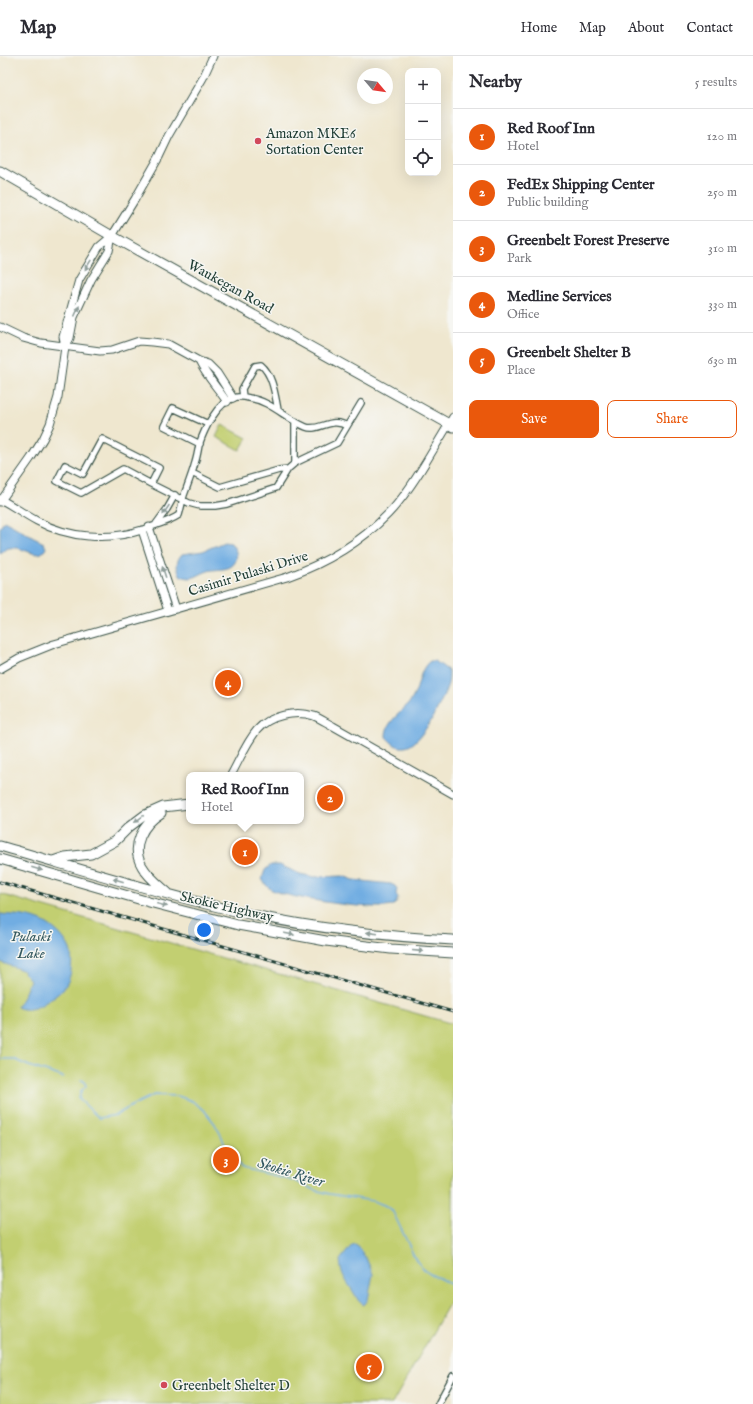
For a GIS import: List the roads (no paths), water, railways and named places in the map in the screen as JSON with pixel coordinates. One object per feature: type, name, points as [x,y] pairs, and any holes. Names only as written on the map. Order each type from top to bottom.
[{"type":"main road","name":"Waukegan Road","points":[[0,171],[112,236],[452,423]]},
{"type":"main road","points":[[52,861],[65,857],[92,854],[115,841],[129,826],[145,815],[163,807],[186,804]]},
{"type":"main road","points":[[169,894],[148,874],[141,865],[138,856],[137,844],[145,826],[153,818],[161,812],[186,805]]},
{"type":"main road","name":"Skokie Highway","points":[[0,846],[231,910],[313,926],[414,938],[453,940]]},
{"type":"main road","name":"Skokie Highway","points":[[0,859],[149,902],[238,925],[334,942],[391,949],[452,953]]},
{"type":"street","points":[[213,56],[203,78],[169,136],[159,157],[112,236],[99,247],[79,280],[63,337],[65,347],[58,397],[50,424],[43,440],[1,500],[38,522],[72,534],[109,536],[142,530],[171,520],[179,515],[200,444],[208,424],[219,408],[233,398],[243,397],[261,401],[307,428],[338,422],[347,426]]},
{"type":"street","points":[[65,347],[70,338],[74,317],[91,280],[109,251],[112,236]]},
{"type":"street","points":[[0,327],[41,343],[100,351],[112,350],[139,341],[168,344],[199,361],[208,364],[233,398]]},
{"type":"street","points":[[199,361],[207,375],[227,402]]},
{"type":"street","points":[[243,397],[242,389],[255,366],[260,365],[267,370],[270,375],[278,410]]},
{"type":"street","points":[[207,375],[213,370]]},
{"type":"street","points":[[151,484],[159,468],[102,439],[83,474],[65,465],[57,481],[81,493],[123,469],[151,484],[183,499],[189,503],[200,506],[227,504],[276,488],[288,469],[295,463],[337,443],[361,403]]},
{"type":"street","points":[[200,444],[164,426],[173,408],[208,424]]},
{"type":"street","points":[[295,421],[295,463]]},
{"type":"street","name":"Casimir Pulaski Drive","points":[[0,669],[19,658],[54,644],[308,570],[351,546],[369,532],[389,513],[406,493],[452,423]]},
{"type":"street","points":[[192,473],[220,487],[288,469]]},
{"type":"street","points":[[152,526],[167,509],[174,495]]},
{"type":"street","points":[[152,526],[176,609]]},
{"type":"street","points":[[142,530],[168,611]]},
{"type":"street","points":[[232,772],[258,730],[266,723],[279,716],[302,714],[314,716],[333,726],[453,794]]},
{"type":"street","points":[[438,1404],[453,1376]]},
{"type":"water","points":[[4,521],[44,543],[46,548],[42,553],[37,554],[19,548],[13,548],[6,549],[0,554],[0,528]]},
{"type":"water","points":[[224,542],[231,543],[235,549],[237,558],[234,564],[228,568],[208,571],[192,578],[181,576],[177,565],[182,554],[203,551]]},
{"type":"water","points":[[430,661],[435,661],[449,671],[449,681],[447,687],[430,722],[418,739],[411,745],[405,747],[397,746],[386,737],[387,731],[392,721],[410,702],[424,668]]},
{"type":"water","points":[[271,865],[280,865],[300,874],[314,877],[343,876],[354,880],[391,884],[397,889],[396,894],[398,898],[396,903],[391,906],[368,907],[295,897],[272,890],[266,885],[262,879],[265,870]]},
{"type":"water","name":"Pulaski Lake","points":[[0,914],[25,916],[44,922],[61,936],[68,944],[70,949],[71,967],[68,982],[57,995],[36,1008],[24,1009],[17,1007],[30,980],[22,970],[0,962]]},
{"type":"water","points":[[356,1244],[366,1258],[373,1274],[368,1300],[364,1305],[360,1303],[346,1281],[340,1260],[352,1245]]},
{"type":"waterway","name":"Skokie River","points":[[0,1059],[13,1059],[63,1077]]},
{"type":"waterway","name":"Skokie River","points":[[81,1080],[84,1081],[86,1086],[81,1091],[79,1099],[99,1118],[116,1115],[154,1095],[178,1096],[192,1101],[204,1110],[215,1124],[222,1137],[227,1152],[242,1168],[290,1179],[315,1190],[330,1194],[373,1201],[384,1205],[392,1210],[416,1260],[424,1270],[453,1286]]},
{"type":"railway","points":[[0,882],[453,1012]]},
{"type":"place","name":"Amazon MKE6 Sortation Center","points":[[258,141]]},
{"type":"place","name":"Medline Services","points":[[228,683]]},
{"type":"place","name":"FedEx Shipping Center","points":[[330,798]]},
{"type":"place","name":"Red Roof Inn","points":[[245,852]]},
{"type":"place","name":"Greenbelt Forest Preserve","points":[[226,1160]]},
{"type":"place","name":"Greenbelt Shelter B","points":[[369,1367]]},
{"type":"place","name":"Greenbelt Shelter D","points":[[164,1385]]}]
